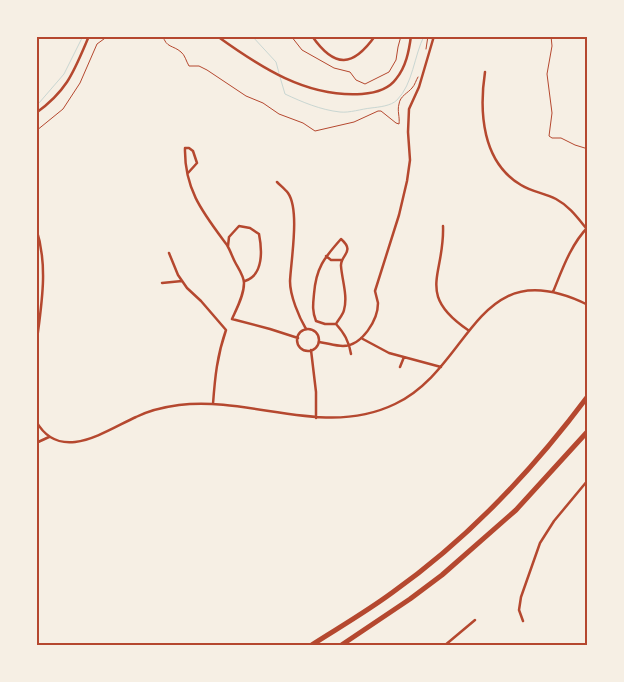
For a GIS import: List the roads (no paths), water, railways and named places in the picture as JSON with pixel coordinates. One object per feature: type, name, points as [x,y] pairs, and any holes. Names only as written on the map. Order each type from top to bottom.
[{"type":"highway","points":[[310,646],[393,592],[442,554],[487,514],[530,469],[588,396]]},
{"type":"highway","points":[[340,646],[410,598],[456,563],[516,510],[588,431]]},
{"type":"street","points":[[36,113],[61,92],[88,36]]},
{"type":"street","points":[[217,36],[251,60],[302,86],[332,93],[355,94],[379,91],[397,78],[404,67],[412,36]]},
{"type":"street","points":[[312,36],[327,53],[335,58],[344,60],[357,57],[375,36]]},
{"type":"street","points":[[319,342],[349,345],[366,334],[375,317],[378,304],[375,291],[399,215],[407,181],[410,160],[409,109],[419,87],[434,36]]},
{"type":"street","points":[[485,72],[483,118],[489,146],[496,160],[504,172],[515,182],[562,203],[587,227],[572,249],[552,292]]},
{"type":"street","points":[[188,173],[197,162],[193,151],[185,148],[188,173],[194,196],[201,210],[228,246],[245,281],[240,302],[232,319],[298,338]]},
{"type":"street","points":[[277,182],[288,193],[293,205],[294,246],[290,282],[306,329]]},
{"type":"street","points":[[228,246],[228,237],[239,226],[250,228],[259,234],[262,254],[257,270],[250,280],[245,281]]},
{"type":"street","points":[[443,226],[443,240],[436,279],[437,293],[440,302],[448,314],[468,330]]},
{"type":"street","points":[[36,228],[42,249],[43,277],[36,347]]},
{"type":"street","points":[[336,324],[344,310],[345,290],[341,265],[347,250],[346,244],[341,239],[326,256],[317,272],[312,312],[316,321],[325,324],[336,324],[344,333],[351,354]]},
{"type":"street","points":[[169,253],[182,282],[201,300],[226,330],[216,365],[213,404]]},
{"type":"street","points":[[326,256],[330,260],[342,260]]},
{"type":"street","points":[[162,283],[182,282]]},
{"type":"street","points":[[36,421],[49,437],[65,442],[79,442],[93,438],[137,416],[160,408],[192,404],[213,404],[316,418],[357,417],[383,410],[416,392],[430,380],[468,330],[487,309],[509,296],[528,291],[544,290],[588,305]]},
{"type":"street","points":[[306,329],[315,331],[318,336],[319,342],[311,350],[305,350],[300,347],[298,338],[300,332],[306,329]]},
{"type":"street","points":[[361,338],[389,353],[441,367]]},
{"type":"street","points":[[311,350],[316,392],[316,418]]},
{"type":"street","points":[[400,367],[404,357]]},
{"type":"street","points":[[36,443],[49,437]]},
{"type":"street","points":[[523,621],[519,610],[521,597],[540,543],[554,521],[588,480]]},
{"type":"street","points":[[444,646],[476,620]]},
{"type":"waterway","points":[[36,103],[39,103],[64,74],[83,36]]},
{"type":"waterway","points":[[252,36],[276,62],[279,73]]},
{"type":"waterway","points":[[280,77],[285,94],[305,103],[340,112],[381,107],[397,100],[407,86],[424,36]]}]
